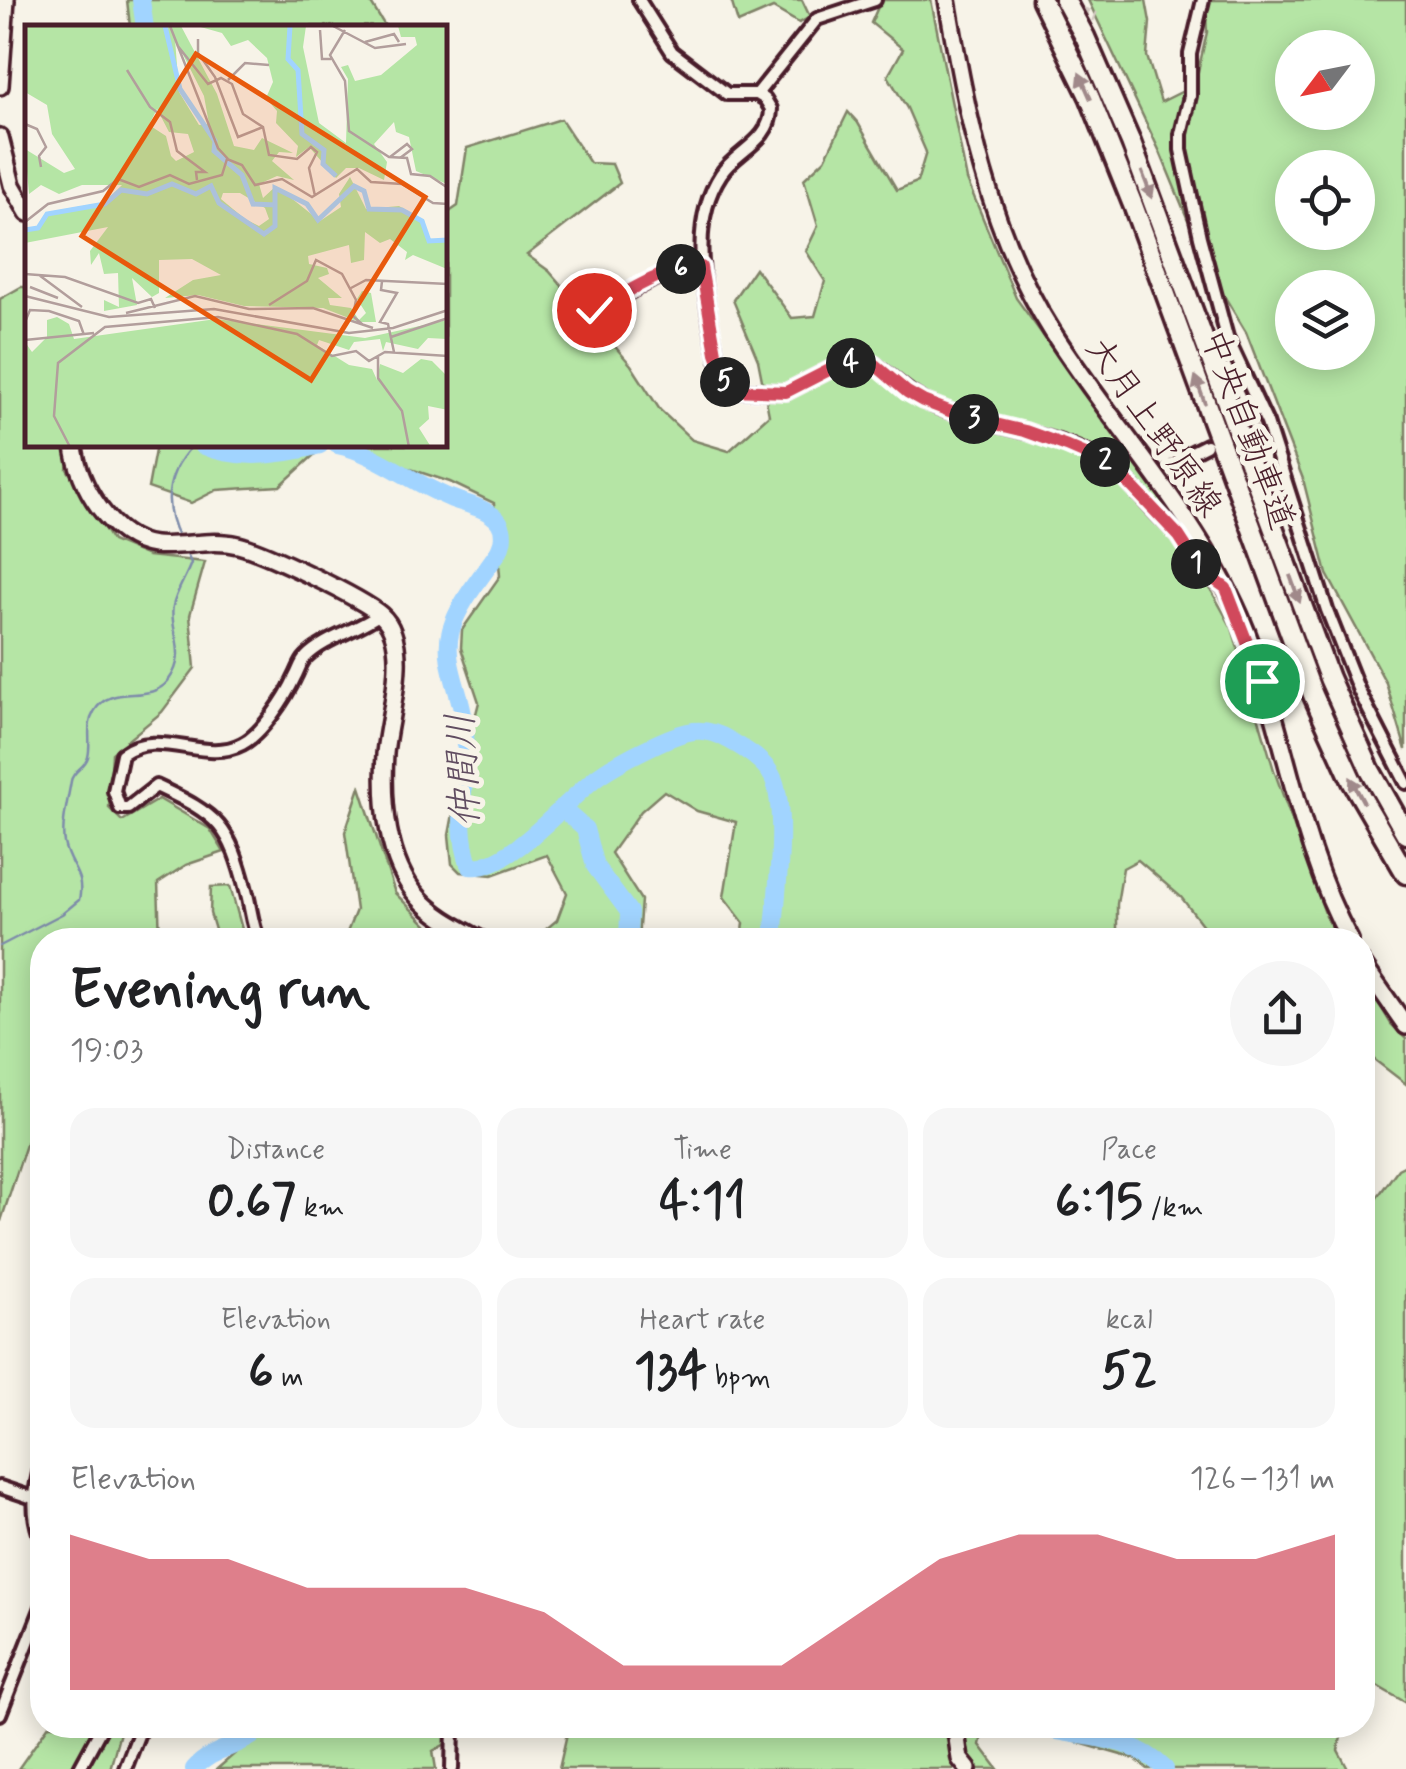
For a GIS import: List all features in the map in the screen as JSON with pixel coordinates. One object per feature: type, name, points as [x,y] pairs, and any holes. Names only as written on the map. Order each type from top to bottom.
[{"type":"highway","name":"中央自動車道","points":[[1042,0],[1090,98],[1133,205],[1313,695],[1354,783],[1406,874]]},
{"type":"highway","name":"中央自動車道","points":[[1065,0],[1131,143],[1328,678],[1370,770],[1406,834]]},
{"type":"main road","points":[[0,86],[6,0]]},
{"type":"main road","name":"大月上野原線","points":[[947,0],[983,177],[1019,270],[1052,330],[1160,480],[1226,588],[1250,643],[1321,877],[1344,928]]},
{"type":"main road","points":[[0,137],[12,185],[25,208]]},
{"type":"main road","points":[[74,448],[78,470],[95,499],[120,528],[140,542],[164,546],[209,542],[240,546],[354,598],[380,614],[391,628],[397,655],[384,772],[396,858],[408,885],[423,903],[460,928]]},
{"type":"main road","points":[[1375,982],[1406,1026]]},
{"type":"main road","points":[[957,1738],[960,1758],[968,1769]]},
{"type":"street","points":[[639,0],[672,52],[727,94],[758,94],[769,103],[770,122],[722,172],[704,216],[701,267],[716,353],[730,390],[786,392],[837,366],[874,364],[923,401],[1088,454],[1142,486],[1146,504],[1179,536],[1201,570],[1226,588]]},
{"type":"street","points":[[758,94],[816,19],[875,0]]},
{"type":"street","points":[[1202,0],[1190,54],[1190,96],[1181,150],[1227,337],[1359,691],[1406,783]]},
{"type":"street","points":[[578,312],[594,310],[667,273],[689,266],[701,267]]},
{"type":"street","points":[[1182,457],[1206,445]]},
{"type":"street","points":[[256,928],[232,841],[222,826],[193,803],[156,786],[128,808],[120,808],[114,791],[122,754],[136,744],[174,744],[220,751],[241,745],[272,716],[304,658],[380,614]]},
{"type":"street","points":[[0,1488],[30,1497]]},
{"type":"street","points":[[0,1714],[30,1638]]},
{"type":"street","points":[[79,1769],[96,1738]]},
{"type":"street","points":[[124,1769],[137,1738]]},
{"type":"street","points":[[452,1769],[453,1738]]},
{"type":"green space","points":[[127,0],[369,0],[384,25],[130,25]]},
{"type":"green space","points":[[731,0],[802,0],[810,17],[799,23],[773,8],[738,23]]},
{"type":"green space","points":[[881,0],[931,0],[967,180],[1016,298],[1160,498],[1232,628],[1274,770],[1333,928],[1205,928],[1181,897],[1138,860],[1123,868],[1117,928],[743,928],[744,923],[724,897],[736,822],[697,811],[664,791],[641,811],[611,853],[641,900],[639,928],[547,928],[557,920],[567,893],[547,855],[492,875],[460,872],[452,864],[449,835],[479,702],[461,648],[462,630],[500,576],[494,503],[450,482],[362,453],[358,448],[448,448],[448,213],[458,206],[467,148],[561,119],[590,163],[612,164],[620,183],[527,255],[549,271],[631,365],[660,410],[692,440],[729,451],[769,415],[758,360],[733,300],[755,268],[792,318],[815,316],[825,281],[806,251],[818,226],[804,179],[825,159],[848,112],[897,190],[917,182],[926,152],[888,76],[903,49],[871,23]]},
{"type":"green space","points":[[1088,0],[1146,0],[1150,22],[1147,56],[1161,102],[1195,85],[1207,32],[1205,0],[1406,0],[1406,750],[1386,683],[1327,574],[1303,479],[1246,332],[1209,271],[1160,152]]},
{"type":"green space","points":[[25,287],[25,448],[70,448],[67,469],[112,541],[148,556],[205,562],[190,615],[195,668],[162,712],[112,753],[109,808],[122,821],[159,799],[210,829],[224,852],[186,865],[158,883],[160,928],[30,928],[30,1132],[0,1224],[0,299]]},
{"type":"green space","points":[[155,448],[322,448],[280,486],[217,490],[191,503],[148,488]]},
{"type":"green space","points":[[360,787],[395,893],[430,928],[349,928],[356,910],[345,832]]},
{"type":"green space","points":[[230,886],[242,928],[214,928],[210,913],[211,887]]},
{"type":"green space","points":[[1375,997],[1391,1024],[1406,1039],[1406,1084],[1375,1060]]},
{"type":"green space","points":[[1406,1165],[1406,1702],[1375,1685],[1375,1200],[1398,1169]]},
{"type":"green space","points":[[40,1738],[118,1738],[110,1769],[18,1769]]},
{"type":"green space","points":[[253,1738],[456,1738],[433,1751],[436,1769],[217,1769]]},
{"type":"green space","points":[[566,1738],[981,1738],[980,1745],[998,1769],[559,1769]]},
{"type":"green space","points":[[1062,1738],[1341,1738],[1338,1750],[1348,1769],[1148,1769],[1135,1759]]},
{"type":"waterway","name":"仲間川","points":[[141,0],[145,25]]},
{"type":"waterway","points":[[179,538],[170,513],[170,489],[177,467],[191,448]]},
{"type":"waterway","name":"仲間川","points":[[210,448],[261,455],[306,448]]},
{"type":"waterway","name":"仲間川","points":[[348,448],[436,492],[483,510],[495,517],[502,529],[499,551],[460,609],[449,641],[466,739],[462,831],[470,866],[502,858],[619,762],[676,735],[711,732],[755,757],[774,780],[780,814],[774,928]]},
{"type":"waterway","points":[[35,928],[79,900],[80,883],[63,836],[71,781],[88,757],[94,712],[110,698],[160,688],[174,671],[178,651],[173,606],[191,563],[185,550]]},
{"type":"waterway","points":[[561,808],[585,829],[595,866],[629,912],[628,928]]},
{"type":"waterway","points":[[0,946],[30,931]]},
{"type":"waterway","points":[[194,1769],[207,1758],[248,1738]]},
{"type":"waterway","name":"仲間川","points":[[1096,1738],[1136,1749],[1165,1769]]},
{"type":"tunnel","points":[[1051,0],[1096,17]]},
{"type":"tunnel","points":[[1206,445],[1257,425]]},
{"type":"tunnel","points":[[1147,481],[1182,457]]},
{"type":"route","points":[[594,310],[667,273],[689,266],[701,267],[716,353],[730,390],[756,394],[786,392],[837,366],[874,364],[923,401],[962,416],[1025,431],[1104,462],[1138,490],[1146,504],[1179,536],[1201,570],[1226,588],[1262,681]]}]
